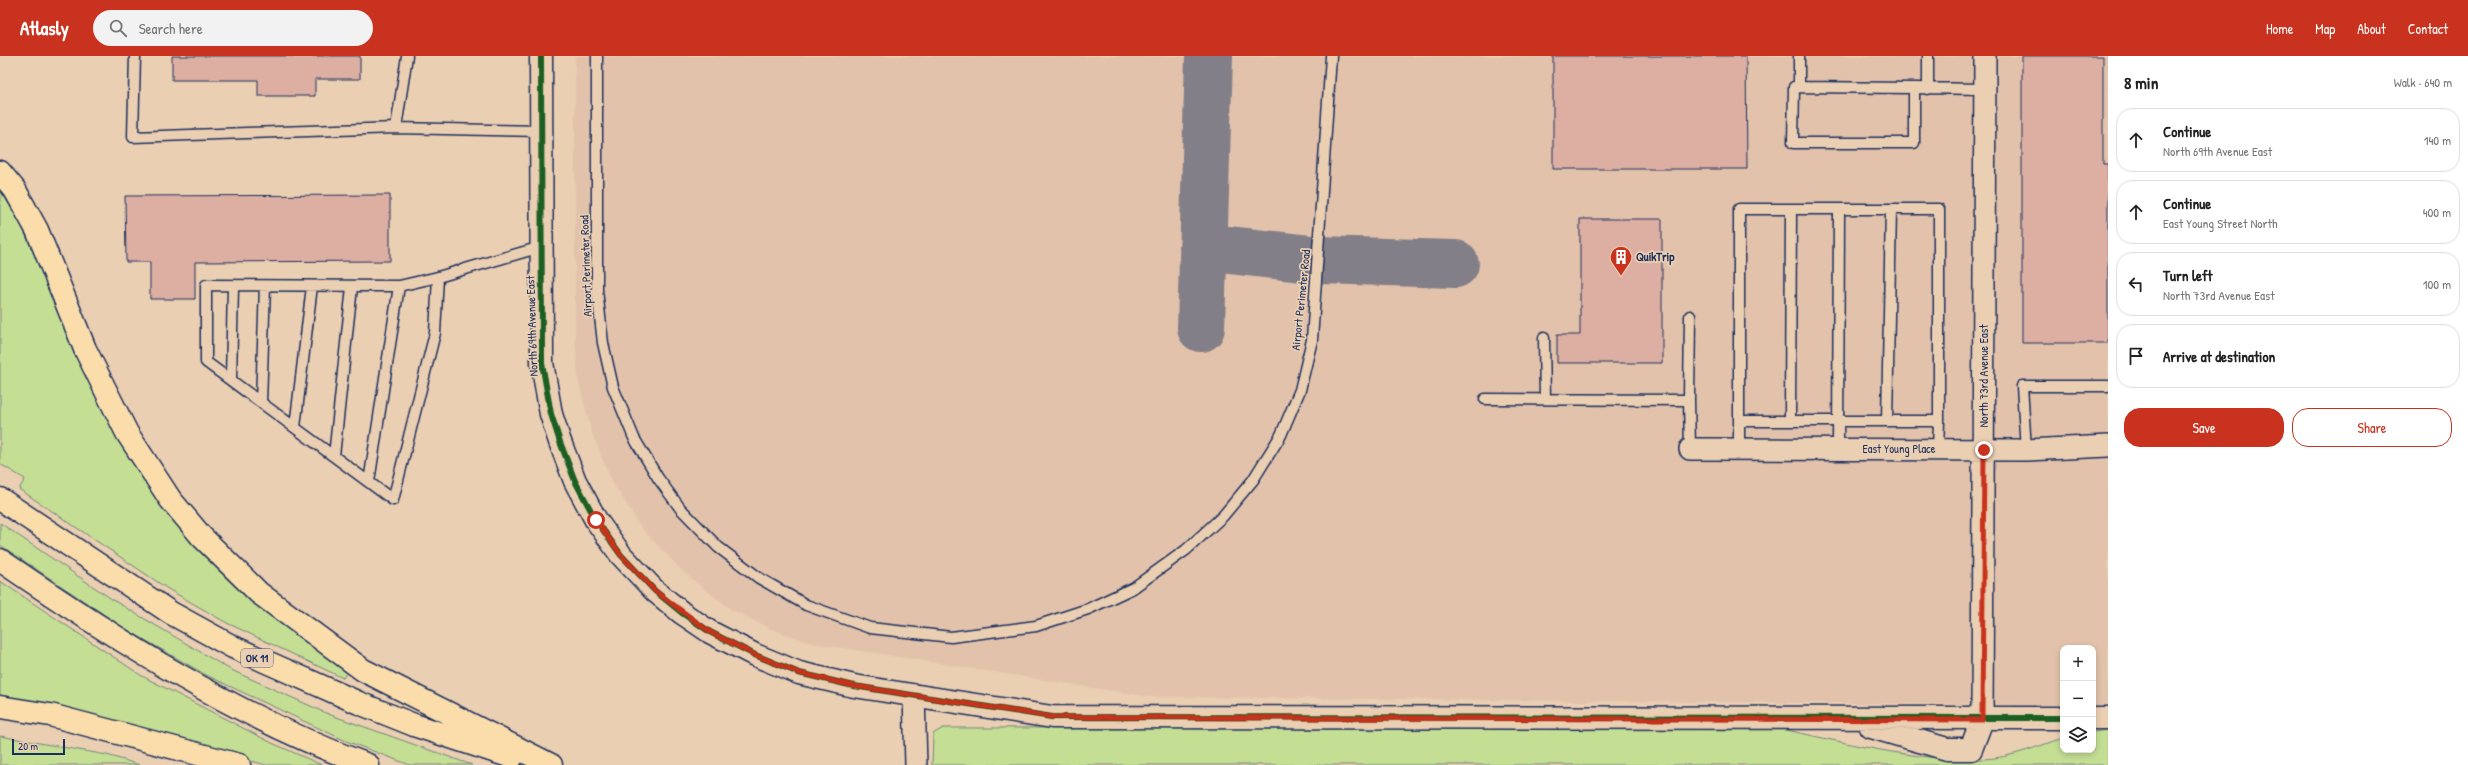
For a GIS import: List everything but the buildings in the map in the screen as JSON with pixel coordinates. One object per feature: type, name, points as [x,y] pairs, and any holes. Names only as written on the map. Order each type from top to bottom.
[{"type":"highway","points":[[0,172],[15,190],[37,230],[85,349],[120,420],[170,499],[201,536],[259,593],[363,670],[551,765]]},
{"type":"highway","name":"OK 11","points":[[0,499],[171,613],[233,647],[359,703],[414,725],[470,745],[540,765]]},
{"type":"highway","points":[[0,560],[64,604],[239,708],[291,734],[368,765]]},
{"type":"highway","points":[[0,707],[57,717],[240,765]]},
{"type":"street","name":"North 69th Avenue East","points":[[541,56],[542,363],[551,414],[575,481],[596,520],[621,555],[655,591],[682,612],[710,632],[755,655],[799,673],[854,686],[914,694],[1052,717],[1982,720],[2060,718]]},
{"type":"street","name":"North 73rd Avenue East","points":[[1982,720],[1985,56]]},
{"type":"street","name":"East Young Place","points":[[1690,449],[2026,450],[2108,446]]},
{"type":"street","points":[[914,694],[916,760]]},
{"type":"street","points":[[2096,718],[2108,718]]},
{"type":"street","points":[[1845,719],[1947,749],[1971,749],[1982,720]]},
{"type":"lane","points":[[135,56],[133,137],[396,128],[541,131]]},
{"type":"lane","points":[[396,128],[407,56]]},
{"type":"lane","name":"Airport Perimeter Road","points":[[597,56],[597,290],[603,343],[613,387],[634,438],[658,478],[680,508],[718,547],[759,578],[806,605],[870,628],[952,637],[1036,626],[1088,609],[1133,588],[1186,550],[1223,516],[1253,480],[1281,435],[1300,390],[1312,340],[1331,56]]},
{"type":"lane","points":[[1799,56],[1799,87]]},
{"type":"lane","points":[[1928,56],[1928,89]]},
{"type":"lane","points":[[1914,88],[1914,143],[1793,143],[1794,87],[1914,88],[1928,89],[1984,89]]},
{"type":"lane","points":[[1739,450],[1739,209],[1939,209],[1938,449]]},
{"type":"lane","points":[[1790,421],[1791,209]]},
{"type":"lane","points":[[1838,449],[1839,209]]},
{"type":"lane","points":[[1888,421],[1891,209]]},
{"type":"lane","points":[[438,277],[435,333],[394,500],[206,362],[206,286],[399,286],[438,277],[541,247]]},
{"type":"lane","points":[[231,380],[233,286]]},
{"type":"lane","points":[[261,402],[265,286]]},
{"type":"lane","points":[[294,427],[312,286]]},
{"type":"lane","points":[[369,482],[399,286]]},
{"type":"lane","points":[[334,456],[352,287]]},
{"type":"lane","points":[[1690,316],[1690,449]]},
{"type":"lane","points":[[1544,338],[1545,399]]},
{"type":"lane","points":[[2026,450],[2022,386],[2108,386]]},
{"type":"lane","points":[[1485,399],[1689,400]]},
{"type":"lane","points":[[1739,421],[1939,421]]},
{"type":"shaded area","points":[[575,56],[2108,56],[2108,705],[2096,705],[2096,645],[2060,645],[2060,705],[1150,697],[811,643],[771,629],[732,610],[684,573],[642,529],[611,480],[592,433],[578,380],[575,332]]},
{"type":"green space","points":[[0,190],[20,222],[83,368],[130,456],[348,670],[343,678],[225,622],[168,589],[19,489],[25,479],[0,464]]},
{"type":"green space","points":[[0,523],[113,600],[229,669],[328,714],[472,765],[410,765],[346,741],[206,675],[124,628],[0,545]]},
{"type":"green space","points":[[0,581],[142,676],[272,743],[322,765],[266,765],[135,729],[0,699]]},
{"type":"green space","points":[[1772,727],[1904,754],[1957,759],[1994,758],[2024,751],[2060,739],[2060,753],[2096,753],[2096,732],[2108,730],[2108,765],[932,765],[933,734],[943,728]]},
{"type":"green space","points":[[0,736],[107,755],[140,765],[0,765]]},
{"type":"taxiway","points":[[1201,328],[1209,56]]},
{"type":"taxiway","points":[[1203,247],[1319,260],[1455,264]]},
{"type":"cycle path","points":[[541,56],[542,363],[551,414],[560,442],[575,481],[596,520],[621,555],[655,591],[682,613],[710,632],[755,655],[799,673],[854,686],[1052,717],[2060,718]]},
{"type":"place","name":"QuikTrip","points":[[1621,276]]},
{"type":"route","points":[[596,520],[621,555],[655,591],[710,632],[755,655],[799,673],[854,686],[914,694],[1052,717],[1982,720],[1984,450]]}]
